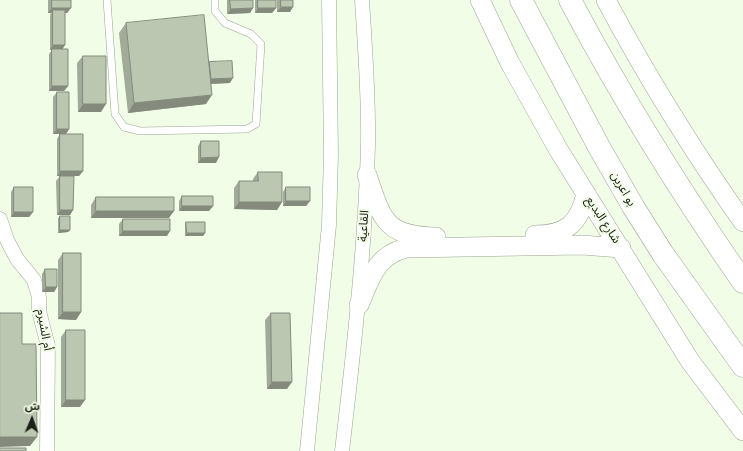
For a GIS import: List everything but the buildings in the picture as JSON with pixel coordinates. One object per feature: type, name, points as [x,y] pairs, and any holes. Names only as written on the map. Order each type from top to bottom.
[{"type":"highway","name":"بو اعرين","points":[[521,0],[599,147],[634,208],[663,254],[743,366]]},
{"type":"highway","points":[[570,0],[633,113],[710,234],[743,282]]},
{"type":"main road","name":"شارع البديع","points":[[480,0],[514,70],[558,149],[690,361],[743,431]]},
{"type":"main road","points":[[606,0],[642,67],[712,178],[743,222]]},
{"type":"main road","points":[[367,175],[380,214],[385,220],[401,232],[424,236],[534,235],[558,233],[575,220],[582,211],[586,194]]},
{"type":"main road","points":[[359,305],[383,259],[393,251],[406,248],[582,245],[621,248]]},
{"type":"street","points":[[308,451],[329,225],[332,154],[329,0]]},
{"type":"street","name":"القاعية","points":[[342,451],[359,305],[367,175],[368,115],[362,0]]},
{"type":"street","name":"أم الشبرم","points":[[0,219],[7,240],[17,259],[34,280],[39,297],[39,311],[48,346],[47,451]]},
{"type":"lane","points":[[107,0],[114,114],[124,126],[140,131],[247,129],[256,124],[261,44],[251,34],[225,23],[215,11],[215,0]]}]
